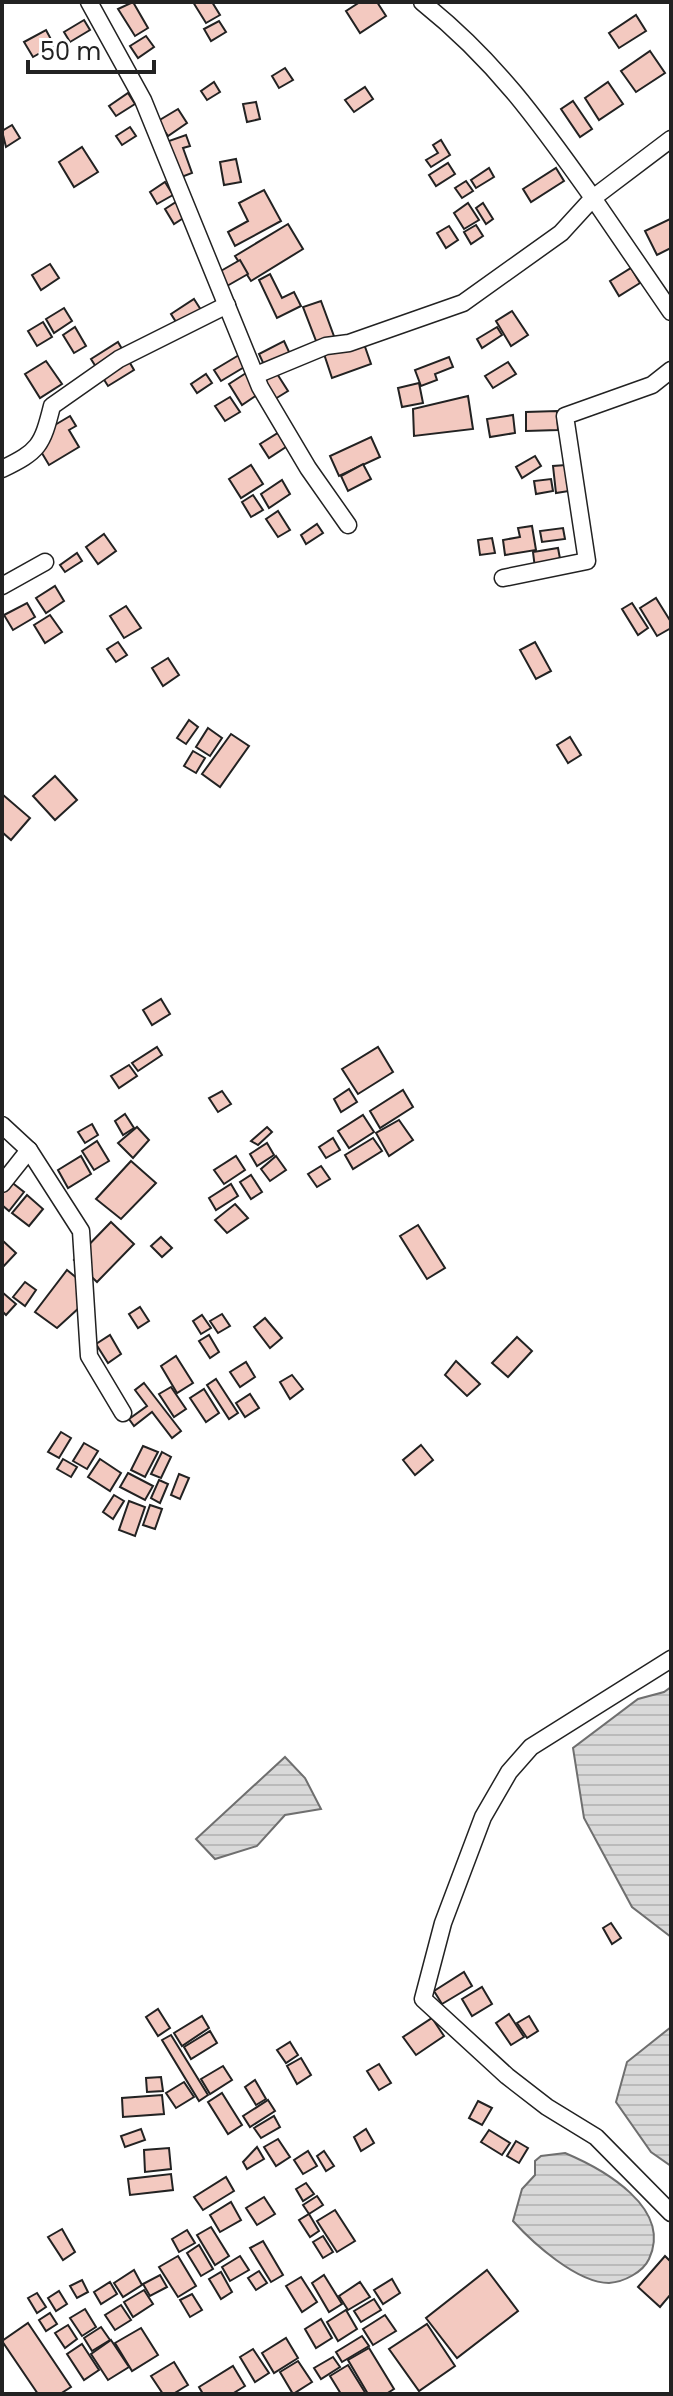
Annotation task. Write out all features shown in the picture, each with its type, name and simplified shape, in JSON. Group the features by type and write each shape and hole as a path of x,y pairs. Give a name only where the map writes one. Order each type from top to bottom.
{"street":[{"path":"89,2 143,100 256,375 308,468 348,525"},
{"path":"427,3 521,95 671,312"},
{"path":"256,375 326,346 349,343 463,303 561,233 593,198 671,139"},
{"path":"2,469 31,455 43,443 52,406 119,359 227,305"},
{"path":"503,578 587,561 565,416 652,385 671,370"},
{"path":"2,586 45,562"},
{"path":"2,1125 29,1150 81,1231 89,1356 123,1413"},
{"path":"2,1184 29,1150"},
{"path":"671,1659 531,1747 509,1772 483,1817 443,1923 423,1999 507,2076 547,2107 596,2137 671,2213"}],"shaded area":[{"path":"671,1687 671,1937 632,1907 584,1818 573,1748 638,1699"},
{"path":"285,1757 305,1778 321,1809 285,1815 257,1846 215,1859 196,1839"},
{"path":"671,2027 671,2166 651,2152 616,2102 627,2062"},
{"path":"565,2153 615,2180 643,2207 651,2223 654,2240 646,2264 632,2276 609,2283 583,2276 544,2250 513,2221 522,2189 535,2175 535,2161 541,2156"}],"building":[{"path":"133,2 148,28 135,36 118,9"},
{"path":"193,2 212,2 220,15 206,23"},
{"path":"360,2 377,2 386,16 360,33 346,11"},
{"path":"636,15 646,31 619,48 609,33"},
{"path":"84,20 90,30 70,42 64,32"},
{"path":"219,21 226,32 211,41 204,29"},
{"path":"46,30 54,45 33,57 24,42"},
{"path":"146,36 154,47 138,58 130,46"},
{"path":"650,51 665,73 636,92 621,71"},
{"path":"285,68 293,80 279,88 272,76"},
{"path":"214,82 220,92 207,100 201,91"},
{"path":"608,82 623,104 599,120 585,98"},
{"path":"365,87 373,99 354,112 345,100"},
{"path":"128,93 135,104 116,116 109,106"},
{"path":"573,101 592,129 580,137 561,109"},
{"path":"256,102 260,119 247,122 243,104"},
{"path":"178,109 187,123 168,136 158,121"},
{"path":"12,125 20,138 6,147 2,131"},
{"path":"130,127 136,136 122,145 116,136"},
{"path":"186,135 190,146 183,148 192,173 179,178 166,142"},
{"path":"441,140 450,155 431,167 426,160 438,153 433,145"},
{"path":"82,147 98,172 74,187 59,162"},
{"path":"236,159 241,182 224,185 220,162"},
{"path":"448,163 455,174 436,186 429,175"},
{"path":"489,168 494,177 476,188 471,180"},
{"path":"556,168 564,181 531,202 523,189"},
{"path":"466,181 473,191 462,198 455,188"},
{"path":"165,182 173,195 157,204 150,192"},
{"path":"264,190 281,221 235,246 228,232 248,221 239,203"},
{"path":"176,202 185,217 174,224 165,209"},
{"path":"468,203 479,220 464,229 454,213"},
{"path":"483,203 493,219 486,224 476,208"},
{"path":"670,219 671,248 657,255 645,231"},
{"path":"288,224 303,249 251,281 235,256"},
{"path":"476,225 483,236 471,244 464,232"},
{"path":"449,226 458,240 446,248 437,233"},
{"path":"240,260 248,274 227,286 219,272"},
{"path":"50,264 59,278 41,290 32,275"},
{"path":"631,268 640,283 619,296 610,281"},
{"path":"270,274 282,298 294,292 301,306 277,318 259,280"},
{"path":"194,299 201,310 178,325 171,314"},
{"path":"321,301 335,339 318,346 303,307"},
{"path":"64,308 72,321 54,333 46,319"},
{"path":"512,311 528,335 511,346 496,321"},
{"path":"43,322 52,337 37,346 28,331"},
{"path":"75,327 86,346 74,353 63,335"},
{"path":"497,327 502,335 482,348 477,339"},
{"path":"284,341 290,354 265,367 259,354"},
{"path":"363,341 371,364 332,378 324,354"},
{"path":"118,342 134,370 108,386 91,359"},
{"path":"239,355 246,366 221,381 214,370"},
{"path":"449,357 453,367 435,374 437,380 421,386 415,370"},
{"path":"46,361 62,384 40,398 25,374"},
{"path":"508,362 516,374 493,388 485,376"},
{"path":"274,369 288,391 275,399 261,377"},
{"path":"246,373 260,393 242,405 229,384"},
{"path":"206,374 212,383 197,393 191,384"},
{"path":"419,383 423,403 402,407 398,388"},
{"path":"468,396 473,429 414,436 413,409"},
{"path":"230,397 240,412 225,421 215,406"},
{"path":"557,411 558,430 526,431 526,412"},
{"path":"513,415 515,433 490,437 487,419"},
{"path":"70,416 76,426 69,430 79,447 49,465 33,438"},
{"path":"281,431 289,445 269,458 260,444"},
{"path":"371,437 380,457 339,476 330,456"},
{"path":"535,456 541,466 522,478 516,467"},
{"path":"363,464 371,479 348,491 341,476"},
{"path":"251,465 263,484 241,498 229,479"},
{"path":"566,465 569,491 556,493 553,466"},
{"path":"551,479 553,491 536,494 534,481"},
{"path":"282,480 290,494 269,508 261,494"},
{"path":"253,495 263,510 251,517 242,502"},
{"path":"278,511 290,530 278,537 266,519"},
{"path":"317,524 323,533 306,544 301,535"},
{"path":"532,526 536,550 505,555 503,540 520,537 518,528"},
{"path":"563,528 565,539 542,542 540,531"},
{"path":"104,534 116,551 98,564 86,547"},
{"path":"492,538 495,553 480,555 478,540"},
{"path":"558,548 561,564 535,568 533,552"},
{"path":"77,553 82,561 65,572 60,565"},
{"path":"55,586 64,601 46,613 36,598"},
{"path":"656,598 671,622 671,628 657,636 640,608"},
{"path":"27,603 35,617 13,630 4,615"},
{"path":"632,603 648,628 638,635 622,609"},
{"path":"126,606 141,628 124,638 110,616"},
{"path":"50,615 62,632 45,643 34,625"},
{"path":"118,642 127,655 116,662 107,649"},
{"path":"535,642 551,671 536,679 520,650"},
{"path":"168,658 179,675 163,686 152,668"},
{"path":"189,720 198,727 186,744 177,738"},
{"path":"208,728 222,738 210,756 196,747"},
{"path":"231,734 249,746 220,787 202,774"},
{"path":"570,737 581,755 568,763 557,745"},
{"path":"193,751 205,758 196,773 184,766"},
{"path":"55,776 77,800 55,820 33,796"},
{"path":"2,794 30,818 11,840 2,832"},
{"path":"161,999 170,1014 152,1025 143,1010"},
{"path":"157,1047 162,1055 138,1071 132,1063"},
{"path":"378,1047 393,1072 358,1094 342,1069"},
{"path":"129,1065 137,1076 119,1088 111,1076"},
{"path":"349,1089 357,1102 341,1112 334,1099"},
{"path":"403,1090 413,1107 380,1128 370,1111"},
{"path":"222,1091 231,1104 218,1112 209,1098"},
{"path":"125,1114 134,1128 123,1135 115,1121"},
{"path":"363,1115 374,1132 349,1148 338,1131"},
{"path":"399,1120 413,1140 389,1156 376,1133"},
{"path":"92,1124 98,1135 85,1143 78,1132"},
{"path":"137,1127 149,1140 133,1158 118,1143"},
{"path":"267,1127 272,1132 258,1145 251,1141"},
{"path":"333,1138 340,1150 326,1158 319,1147"},
{"path":"373,1138 382,1151 353,1169 345,1155"},
{"path":"97,1141 109,1161 94,1170 82,1151"},
{"path":"267,1143 274,1155 257,1166 250,1154"},
{"path":"81,1156 91,1174 68,1188 58,1170"},
{"path":"236,1156 245,1170 224,1184 214,1170"},
{"path":"276,1156 286,1170 270,1181 261,1169"},
{"path":"131,1161 156,1183 121,1219 96,1199"},
{"path":"321,1166 330,1179 317,1187 308,1174"},
{"path":"251,1175 262,1192 251,1199 240,1182"},
{"path":"10,1181 24,1192 9,1211 2,1205 2,1191"},
{"path":"231,1184 238,1196 216,1210 209,1198"},
{"path":"27,1195 43,1209 29,1226 12,1213"},
{"path":"235,1204 248,1218 227,1233 215,1220"},
{"path":"111,1222 134,1244 97,1282 74,1260"},
{"path":"418,1225 445,1268 427,1279 400,1236"},
{"path":"161,1237 172,1248 162,1257 151,1246"},
{"path":"2,1240 16,1253 2,1268"},
{"path":"67,1270 78,1279 81,1306 57,1328 35,1312"},
{"path":"25,1282 36,1290 25,1306 13,1297"},
{"path":"2,1292 16,1304 6,1315 2,1311"},
{"path":"140,1307 149,1321 138,1328 129,1314"},
{"path":"222,1314 230,1326 218,1333 210,1321"},
{"path":"202,1315 211,1328 201,1334 193,1321"},
{"path":"265,1318 282,1338 270,1348 254,1327"},
{"path":"110,1335 121,1354 108,1363 96,1344"},
{"path":"209,1335 219,1352 210,1358 199,1341"},
{"path":"517,1337 532,1351 508,1377 492,1363"},
{"path":"176,1356 193,1383 177,1393 161,1366"},
{"path":"456,1361 480,1384 467,1396 445,1375"},
{"path":"246,1362 255,1377 240,1387 230,1372"},
{"path":"292,1375 303,1389 290,1399 280,1382"},
{"path":"216,1379 238,1413 229,1419 207,1385"},
{"path":"144,1383 181,1431 172,1438 152,1412 134,1426 129,1419 147,1406 135,1390"},
{"path":"171,1387 186,1409 174,1417 159,1394"},
{"path":"204,1389 219,1413 206,1422 190,1398"},
{"path":"250,1394 259,1408 245,1417 236,1403"},
{"path":"61,1432 71,1438 59,1458 48,1452"},
{"path":"84,1443 98,1451 87,1469 73,1461"},
{"path":"421,1445 433,1460 415,1475 403,1460"},
{"path":"143,1446 158,1452 145,1477 131,1470"},
{"path":"162,1452 171,1457 161,1478 151,1474"},
{"path":"63,1459 77,1467 71,1477 57,1469"},
{"path":"100,1459 121,1473 110,1491 88,1477"},
{"path":"128,1473 153,1486 145,1500 120,1487"},
{"path":"179,1474 189,1478 180,1499 171,1495"},
{"path":"159,1480 168,1484 160,1503 151,1498"},
{"path":"114,1495 124,1501 113,1519 103,1512"},
{"path":"129,1501 145,1507 135,1536 119,1530"},
{"path":"150,1505 162,1509 155,1529 143,1525"},
{"path":"611,1923 621,1938 612,1944 603,1928"},
{"path":"464,1972 472,1986 442,2004 434,1991"},
{"path":"482,1987 492,2004 472,2016 462,1999"},
{"path":"158,2009 170,2028 158,2036 146,2017"},
{"path":"509,2014 524,2037 511,2045 496,2023"},
{"path":"202,2016 209,2028 182,2046 174,2033"},
{"path":"529,2016 538,2031 527,2038 517,2023"},
{"path":"432,2018 444,2036 416,2055 403,2037"},
{"path":"210,2031 217,2043 191,2059 184,2047"},
{"path":"171,2035 208,2095 199,2101 162,2040"},
{"path":"290,2042 298,2055 286,2063 277,2050"},
{"path":"301,2058 311,2075 297,2084 287,2066"},
{"path":"379,2064 391,2083 379,2090 367,2071"},
{"path":"223,2066 232,2080 210,2094 201,2079"},
{"path":"161,2077 163,2091 147,2092 146,2078"},
{"path":"255,2080 266,2099 256,2105 245,2087"},
{"path":"184,2082 194,2097 176,2108 166,2093"},
{"path":"222,2093 242,2125 228,2134 208,2102"},
{"path":"162,2095 164,2114 123,2117 122,2098"},
{"path":"268,2100 275,2111 250,2127 243,2116"},
{"path":"478,2101 492,2108 482,2125 469,2118"},
{"path":"274,2116 280,2127 261,2138 254,2128"},
{"path":"141,2129 145,2140 125,2147 121,2136"},
{"path":"366,2129 374,2143 361,2151 354,2137"},
{"path":"489,2130 510,2143 502,2155 481,2142"},
{"path":"278,2139 290,2157 276,2166 264,2147"},
{"path":"516,2141 528,2148 519,2163 507,2156"},
{"path":"257,2147 264,2159 247,2169 243,2162"},
{"path":"169,2148 171,2169 145,2172 144,2150"},
{"path":"308,2151 317,2166 303,2174 294,2160"},
{"path":"324,2151 334,2166 326,2171 317,2156"},
{"path":"171,2174 173,2190 130,2195 128,2179"},
{"path":"226,2177 234,2191 203,2210 194,2197"},
{"path":"306,2183 314,2194 303,2201 296,2189"},
{"path":"317,2196 323,2205 309,2214 303,2205"},
{"path":"264,2197 275,2214 257,2225 246,2208"},
{"path":"231,2202 241,2220 220,2232 210,2215"},
{"path":"335,2210 355,2241 337,2252 317,2221"},
{"path":"309,2214 319,2231 310,2237 299,2220"},
{"path":"211,2227 229,2256 215,2265 197,2235"},
{"path":"62,2229 75,2252 63,2260 48,2237"},
{"path":"187,2230 195,2243 179,2252 172,2239"},
{"path":"323,2236 333,2252 323,2258 313,2242"},
{"path":"263,2241 283,2275 271,2282 250,2248"},
{"path":"199,2245 213,2269 201,2276 187,2253"},
{"path":"178,2256 196,2286 178,2297 159,2267"},
{"path":"240,2256 249,2270 230,2281 222,2267"},
{"path":"665,2256 671,2262 671,2294 660,2307 638,2287"},
{"path":"134,2270 142,2285 123,2297 114,2283"},
{"path":"487,2270 518,2311 457,2358 426,2318"},
{"path":"259,2271 267,2283 256,2290 248,2278"},
{"path":"221,2272 232,2292 221,2299 209,2279"},
{"path":"160,2275 167,2287 150,2296 143,2284"},
{"path":"324,2275 342,2304 329,2312 312,2283"},
{"path":"301,2277 317,2302 302,2312 286,2286"},
{"path":"392,2279 400,2293 383,2304 374,2290"},
{"path":"82,2280 88,2292 77,2298 70,2286"},
{"path":"110,2282 117,2294 101,2304 94,2292"},
{"path":"360,2282 370,2297 348,2310 339,2296"},
{"path":"144,2290 153,2304 133,2317 124,2302"},
{"path":"59,2291 67,2304 56,2311 48,2298"},
{"path":"37,2293 46,2307 37,2313 28,2298"},
{"path":"192,2294 202,2310 190,2317 180,2300"},
{"path":"374,2299 381,2310 361,2322 354,2311"},
{"path":"121,2305 131,2320 115,2330 105,2315"},
{"path":"85,2309 96,2327 82,2336 70,2318"},
{"path":"346,2310 357,2329 338,2341 327,2322"},
{"path":"50,2313 57,2324 46,2331 39,2320"},
{"path":"385,2315 396,2331 373,2345 363,2329"},
{"path":"321,2319 332,2338 316,2348 305,2329"},
{"path":"28,2323 71,2387 60,2394 38,2394 2,2341"},
{"path":"427,2324 455,2366 419,2391 389,2349"},
{"path":"68,2325 77,2339 65,2348 55,2333"},
{"path":"101,2327 110,2340 92,2351 84,2338"},
{"path":"141,2328 158,2355 132,2371 115,2343"},
{"path":"362,2336 369,2346 342,2362 336,2352"},
{"path":"286,2338 298,2358 274,2373 262,2353"},
{"path":"111,2340 129,2367 108,2380 91,2354"},
{"path":"82,2344 99,2370 84,2380 67,2354"},
{"path":"369,2348 394,2389 386,2394 368,2394 348,2360"},
{"path":"253,2349 269,2373 255,2382 240,2357"},
{"path":"333,2357 340,2367 321,2379 314,2368"},
{"path":"298,2361 312,2382 293,2394 280,2372"},
{"path":"174,2362 188,2385 173,2394 163,2394 151,2376"},
{"path":"348,2365 366,2394 341,2394 330,2376"},
{"path":"233,2366 245,2386 232,2394 203,2394 199,2387"}]}
